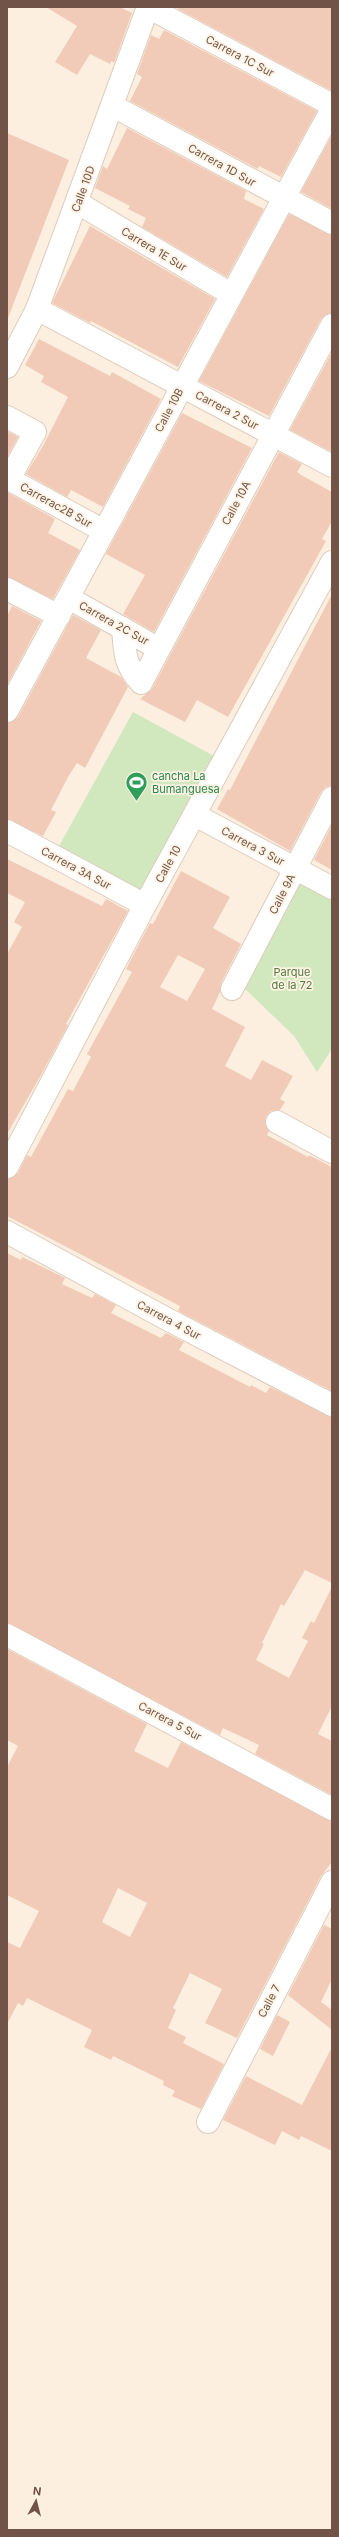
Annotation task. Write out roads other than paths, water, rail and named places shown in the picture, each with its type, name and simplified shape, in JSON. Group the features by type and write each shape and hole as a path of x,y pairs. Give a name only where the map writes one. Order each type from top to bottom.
{"street":[{"name":"Carrera 1C Sur","path":"148,7 332,105"},
{"name":"Calle 10D","path":"7,367 37,309 78,203 148,7"},
{"name":"Carrera 1D Sur","path":"113,106 283,199 332,223"},
{"name":"Calle 10B","path":"8,708 64,607 231,294 332,109"},
{"name":"Carrera 1E Sur","path":"78,203 231,294"},
{"name":"Carrera 2 Sur","path":"37,309 332,466"},
{"name":"Calle 10A","path":"123,628 125,657 129,669 141,683 332,324"},
{"path":"7,417 35,432 8,479"},
{"name":"Carrerac2B Sur","path":"8,479 104,531"},
{"name":"Calle 10","path":"7,1167 145,905 326,589 332,562"},
{"name":"Carrera 2C Sur","path":"7,589 123,628 159,649"},
{"name":"Calle 9A","path":"232,990 332,798"},
{"name":"Carrera 3 Sur","path":"196,815 332,888"},
{"name":"Carrera 3A Sur","path":"7,831 145,905"},
{"path":"277,1122 332,1152"},
{"name":"Carrera 4 Sur","path":"7,1232 152,1311 332,1405"},
{"name":"Carrera 5 Sur","path":"7,1634 332,1808"},
{"name":"Calle 7","path":"208,2122 332,1882"}],"place":[{"name":"cancha La Bumanguesa","path":"136,802"}],"park label":[{"name":"Parque de la 72","path":"292,978"}]}
